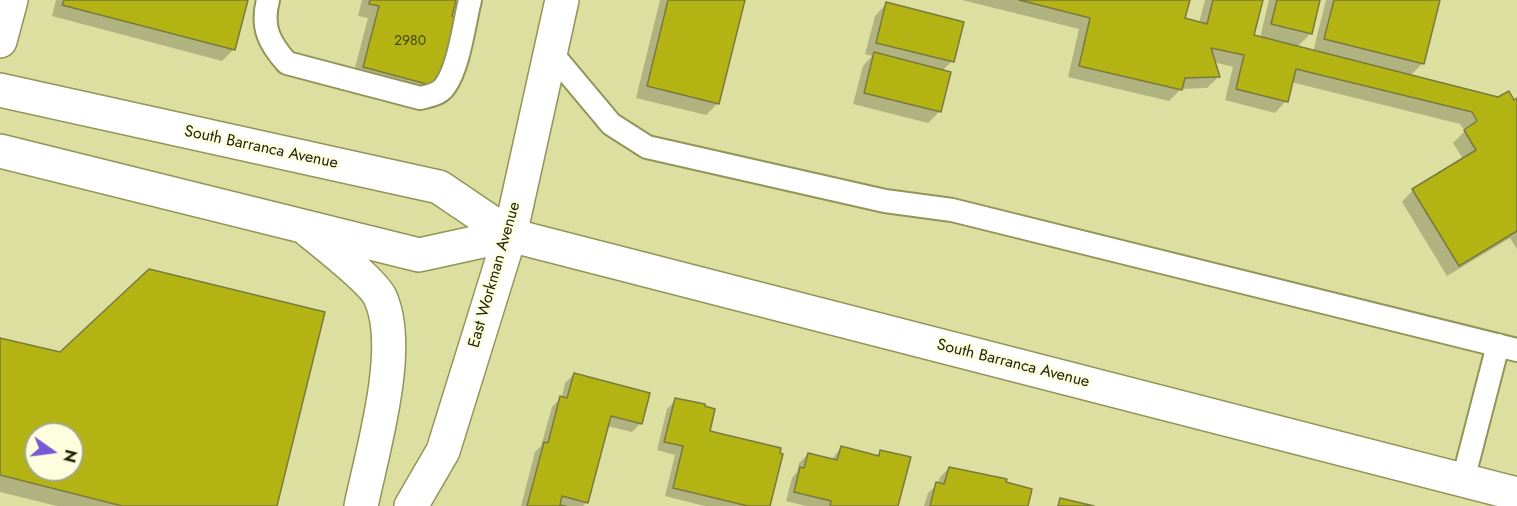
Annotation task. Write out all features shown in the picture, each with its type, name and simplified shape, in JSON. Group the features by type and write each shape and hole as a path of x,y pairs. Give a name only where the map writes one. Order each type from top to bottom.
{"main road":[{"path":"0,41 12,0"},
{"name":"East Workman Avenue","path":"411,506 443,451 510,235 549,50 562,0"},
{"name":"South Barranca Avenue","path":"0,90 439,187 510,235 1517,494"},
{"name":"South Barranca Avenue","path":"0,151 419,255 510,235"},
{"path":"301,224 341,257 380,296 390,342 382,400 361,506"}],"lane":[{"path":"268,0 264,14 266,34 272,46 287,63 420,98 433,95 444,88 451,74 470,0"},
{"path":"549,50 611,124 647,147 885,201 952,210 1512,348 1463,480"}],"building":[{"path":"64,0 248,0 235,50 62,5"},
{"path":"370,0 456,0 452,16 457,17 438,87 363,67 379,6 369,4"},
{"path":"668,0 745,0 719,104 647,86"},
{"path":"1019,0 1190,0 1185,18 1207,24 1213,0 1263,0 1254,35 1498,97 1509,91 1514,100 1517,98 1517,231 1459,266 1412,189 1476,150 1464,130 1477,121 1472,112 1296,69 1288,102 1236,89 1244,55 1211,48 1220,77 1185,78 1182,90 1079,66 1090,18"},
{"path":"1277,0 1320,0 1312,34 1271,24"},
{"path":"1334,0 1440,0 1424,64 1324,39"},
{"path":"886,2 964,22 954,62 876,43"},
{"path":"874,52 951,72 941,112 864,93"},
{"path":"149,269 325,312 277,506 122,506 28,482 84,482 84,422 24,422 24,481 0,475 0,338 60,352"},
{"path":"574,373 650,393 642,424 611,416 588,503 562,496 560,505 566,506 527,506 544,442 548,443 560,396 567,398"},
{"path":"675,398 705,404 715,409 710,431 781,448 780,453 783,454 770,506 748,506 673,488 683,446 664,442"},
{"path":"841,446 879,456 880,450 911,457 898,506 830,506 831,501 794,492 800,467 804,468 808,453 837,460"},
{"path":"949,467 1007,479 1006,482 1032,489 1028,506 930,506 936,482 944,484"},
{"path":"1060,498 1094,506 1058,506"}]}
